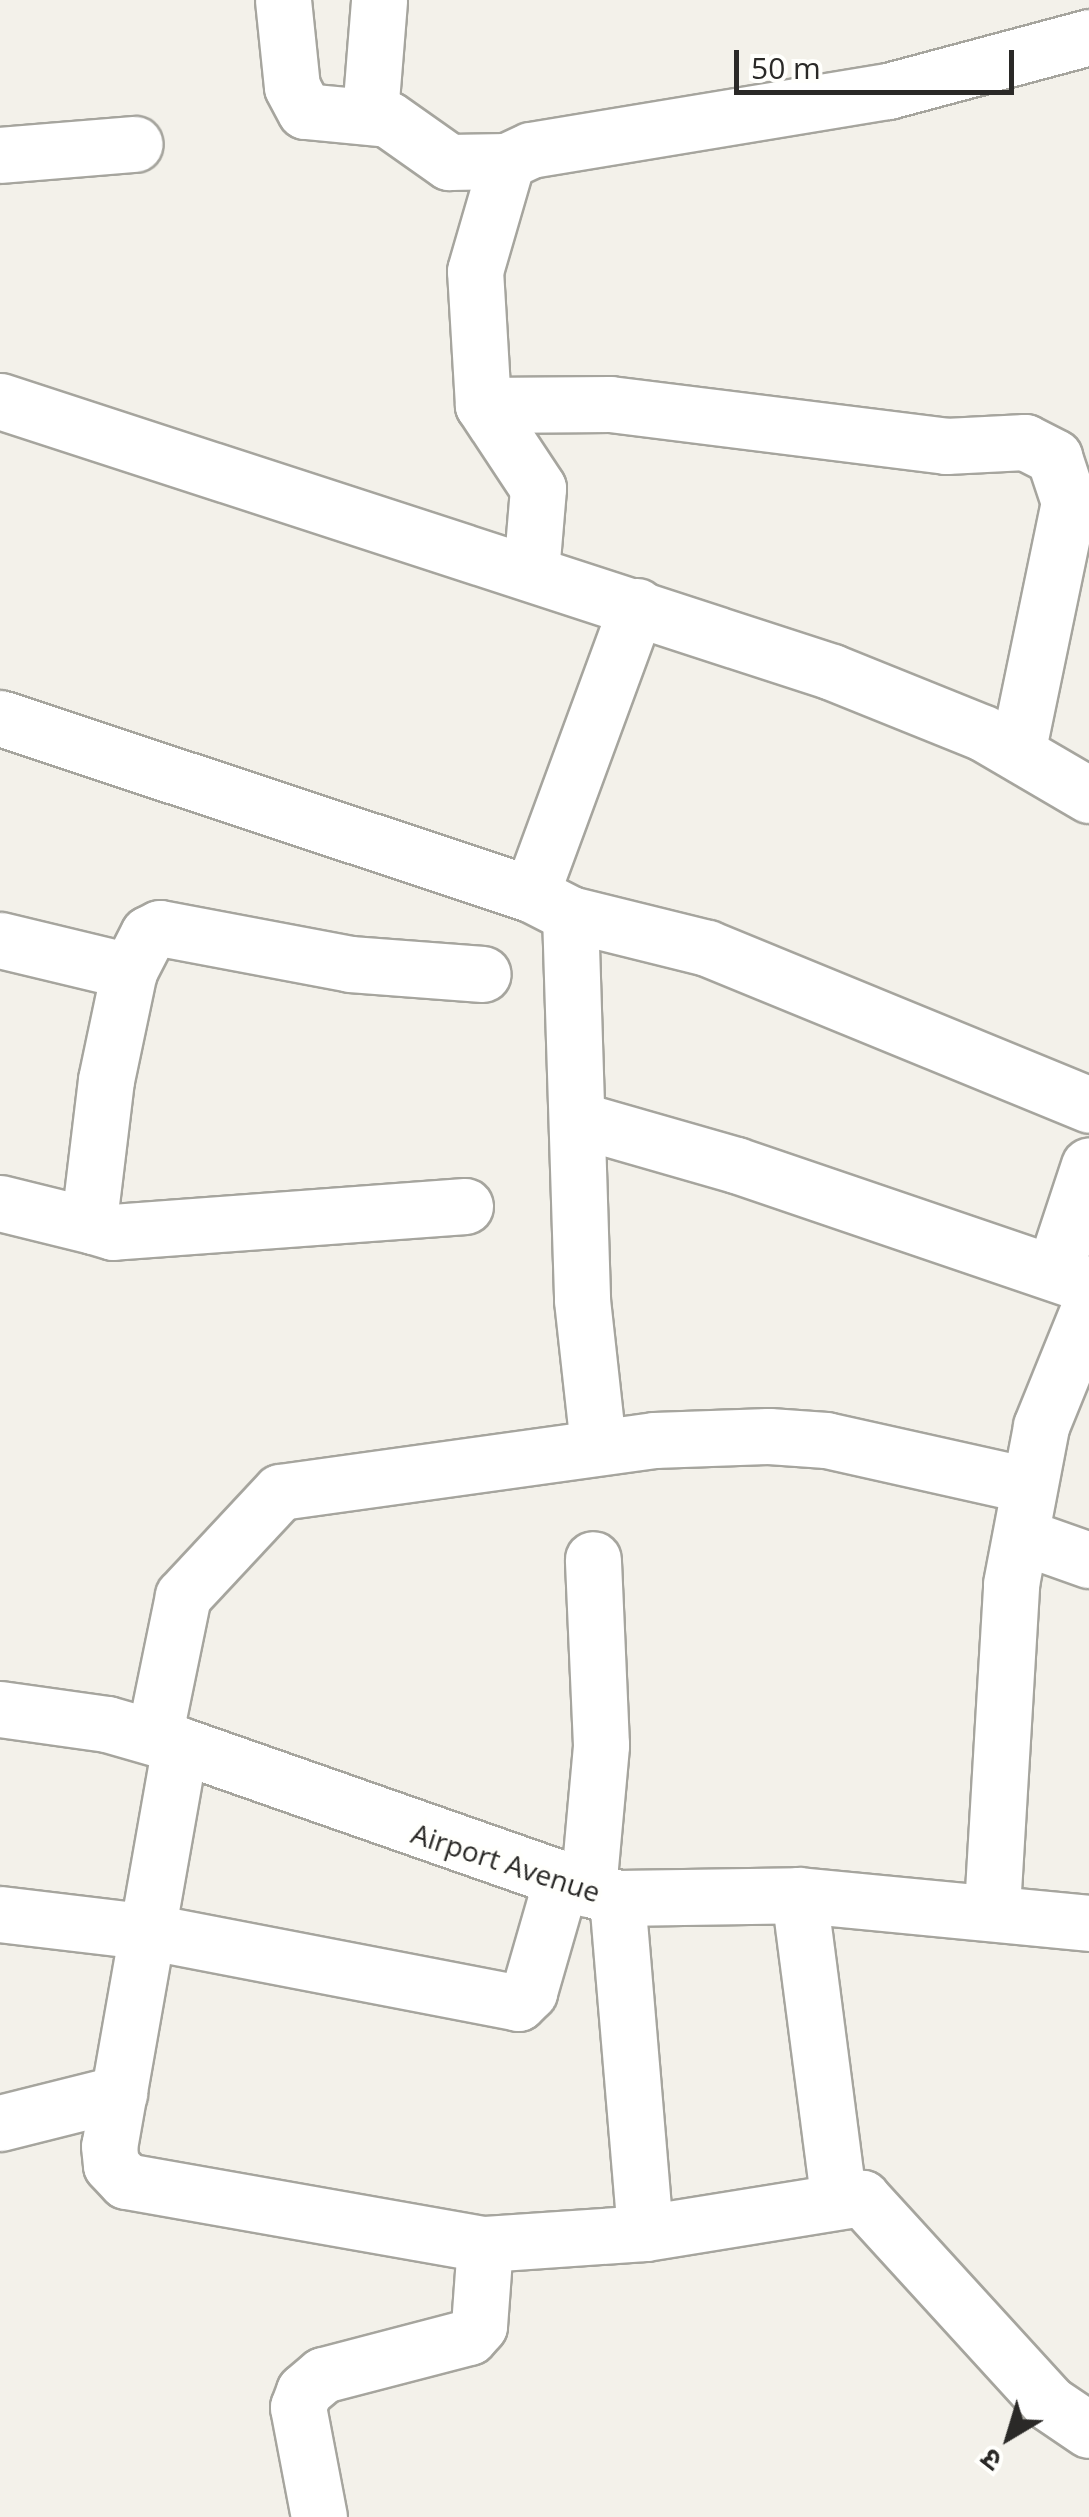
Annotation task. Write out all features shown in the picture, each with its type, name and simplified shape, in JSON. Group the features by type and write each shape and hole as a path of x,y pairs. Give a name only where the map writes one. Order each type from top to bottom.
{"street":[{"path":"283,0 298,106 370,113 449,162 507,161 532,150 888,91 1089,37"},
{"path":"370,113 379,0"},
{"path":"0,155 135,144"},
{"path":"507,161 475,271 483,405 538,488 531,572"},
{"path":"0,400 832,672 1017,752 1089,795"},
{"path":"483,405 610,404 946,446 1025,442 1054,457 1069,502 1017,752"},
{"path":"598,1446 582,1300 579,1120 550,904 638,606"},
{"path":"0,718 550,904 708,948 1084,1088"},
{"path":"93,1226 106,1080 129,971 136,948 160,928 350,964 482,974"},
{"path":"0,940 129,971"},
{"path":"579,1120 1078,1287"},
{"path":"992,1908 992,1805 1012,1584 1041,1426 1078,1287 1089,1165"},
{"path":"0,1203 93,1226 144,1230 466,1206"},
{"path":"1089,1560 1026,1511 826,1440 710,1437 598,1446 280,1492 183,1596 151,1932 109,2146 111,2166 126,2181 485,2244 645,2233 838,2197 880,2209 1049,2403 1089,2430"},
{"path":"593,1559 601,1745 588,1889 645,2233"},
{"name":"Airport Avenue","path":"0,1710 167,1741 588,1889 800,1895 992,1908 1089,1923"},
{"path":"0,1914 151,1932 518,2003 529,1992 588,1889"},
{"path":"800,1895 838,2197"},
{"path":"0,2123 119,2093"},
{"path":"319,2517 298,2407 304,2390 323,2375 469,2337 479,2326 485,2244"}]}
